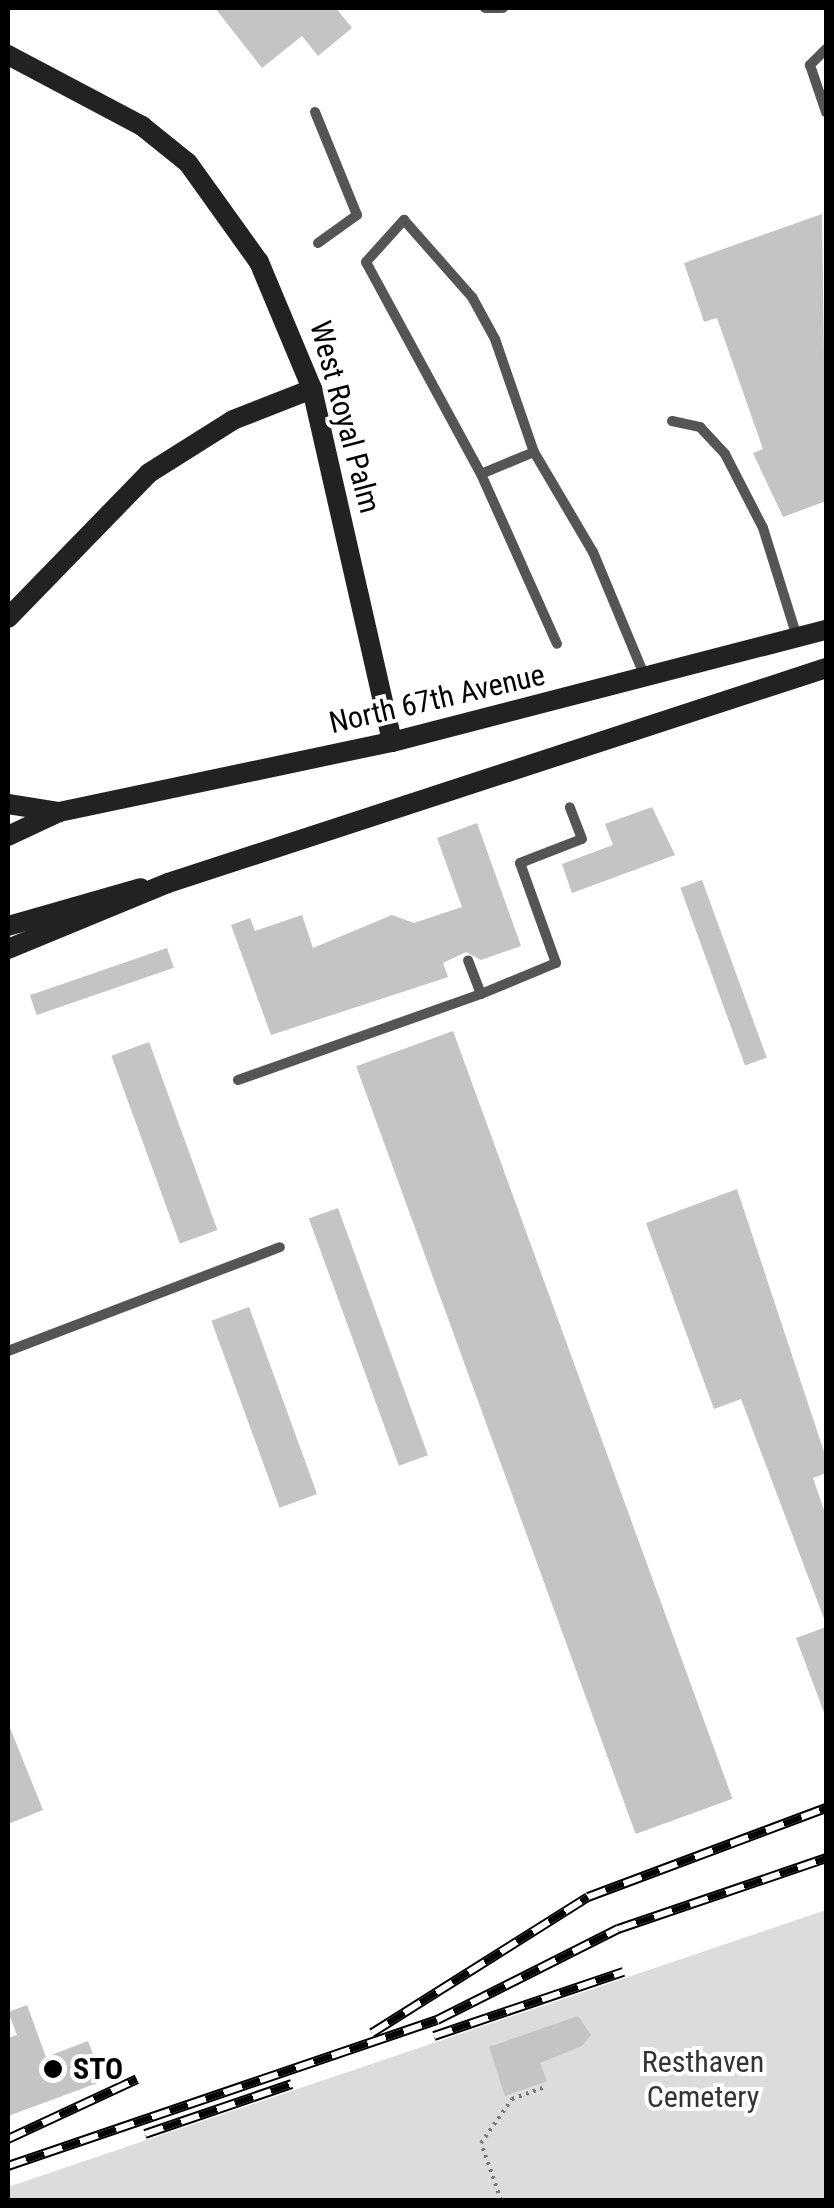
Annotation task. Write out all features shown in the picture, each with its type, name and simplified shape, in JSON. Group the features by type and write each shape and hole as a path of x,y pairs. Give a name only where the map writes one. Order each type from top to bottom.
{"main road":[{"name":"West Royal Palm","path":"8,56 106,103 188,163 259,262 312,389 392,742"},
{"path":"8,618 162,463 233,420 312,389"},
{"name":"North 67th Avenue","path":"8,836 59,812 392,742 826,630"},
{"path":"8,926 168,883 555,762 826,668"},
{"name":"North 67th Avenue","path":"8,804 59,812"},
{"path":"8,949 168,883"}],"lane":[{"path":"484,8 503,8"},
{"path":"826,49 810,64 826,112"},
{"path":"315,112 357,215 318,242"},
{"path":"557,644 482,474 366,262 404,220 472,297 534,452 593,552 646,678"},
{"path":"672,421 700,428 725,454 762,528 798,638"},
{"path":"482,474 534,452"},
{"path":"238,1080 481,994 556,963 520,863 582,839 570,807"},
{"path":"468,960 481,994"},
{"path":"8,1351 280,1247"}],"path":[{"path":"501,2200 481,2143 512,2099 546,2087"}],"green space":[{"name":"Resthaven Cemetery","path":"826,1910 826,2200 8,2200 8,2187"}],"building":[{"path":"215,8 336,8 352,28 318,56 302,36 262,68"},
{"path":"822,214 826,501 783,517 753,453 763,449 717,318 704,322 684,263"},
{"path":"652,807 675,855 572,893 562,864 613,845 605,824"},
{"path":"477,823 521,946 481,960 466,952 443,963 448,977 271,1035 231,925 250,918 255,931 302,915 313,948 392,915 414,923 462,907 437,838"},
{"path":"702,880 767,1058 745,1065 680,888"},
{"path":"167,948 174,968 37,1015 30,995"},
{"path":"453,1031 732,1799 636,1834 356,1066"},
{"path":"149,1042 217,1230 180,1244 111,1056"},
{"path":"737,1189 826,1458 826,1473 813,1478 826,1516 826,1624 741,1399 714,1409 646,1223"},
{"path":"338,1208 428,1455 399,1466 309,1219"},
{"path":"249,1307 317,1494 279,1508 211,1321"},
{"path":"826,1627 826,1714 825,1715 796,1638"},
{"path":"8,1723 43,1810 8,1824"},
{"name":"STO","path":"27,2005 46,2057 88,2041 103,2081 8,2116 8,2038 17,2035 8,2012"},
{"path":"578,2016 591,2035 582,2046 540,2063 547,2081 505,2096 489,2047"}],"railway":[{"path":"372,2033 588,1897 826,1808"},
{"path":"8,2166 437,2020 618,1929 826,1858"},
{"path":"434,2036 623,1972"},
{"path":"8,2139 137,2079"},
{"path":"145,2134 292,2084"}],"place":[{"name":"STO","path":"53,2069"}]}
